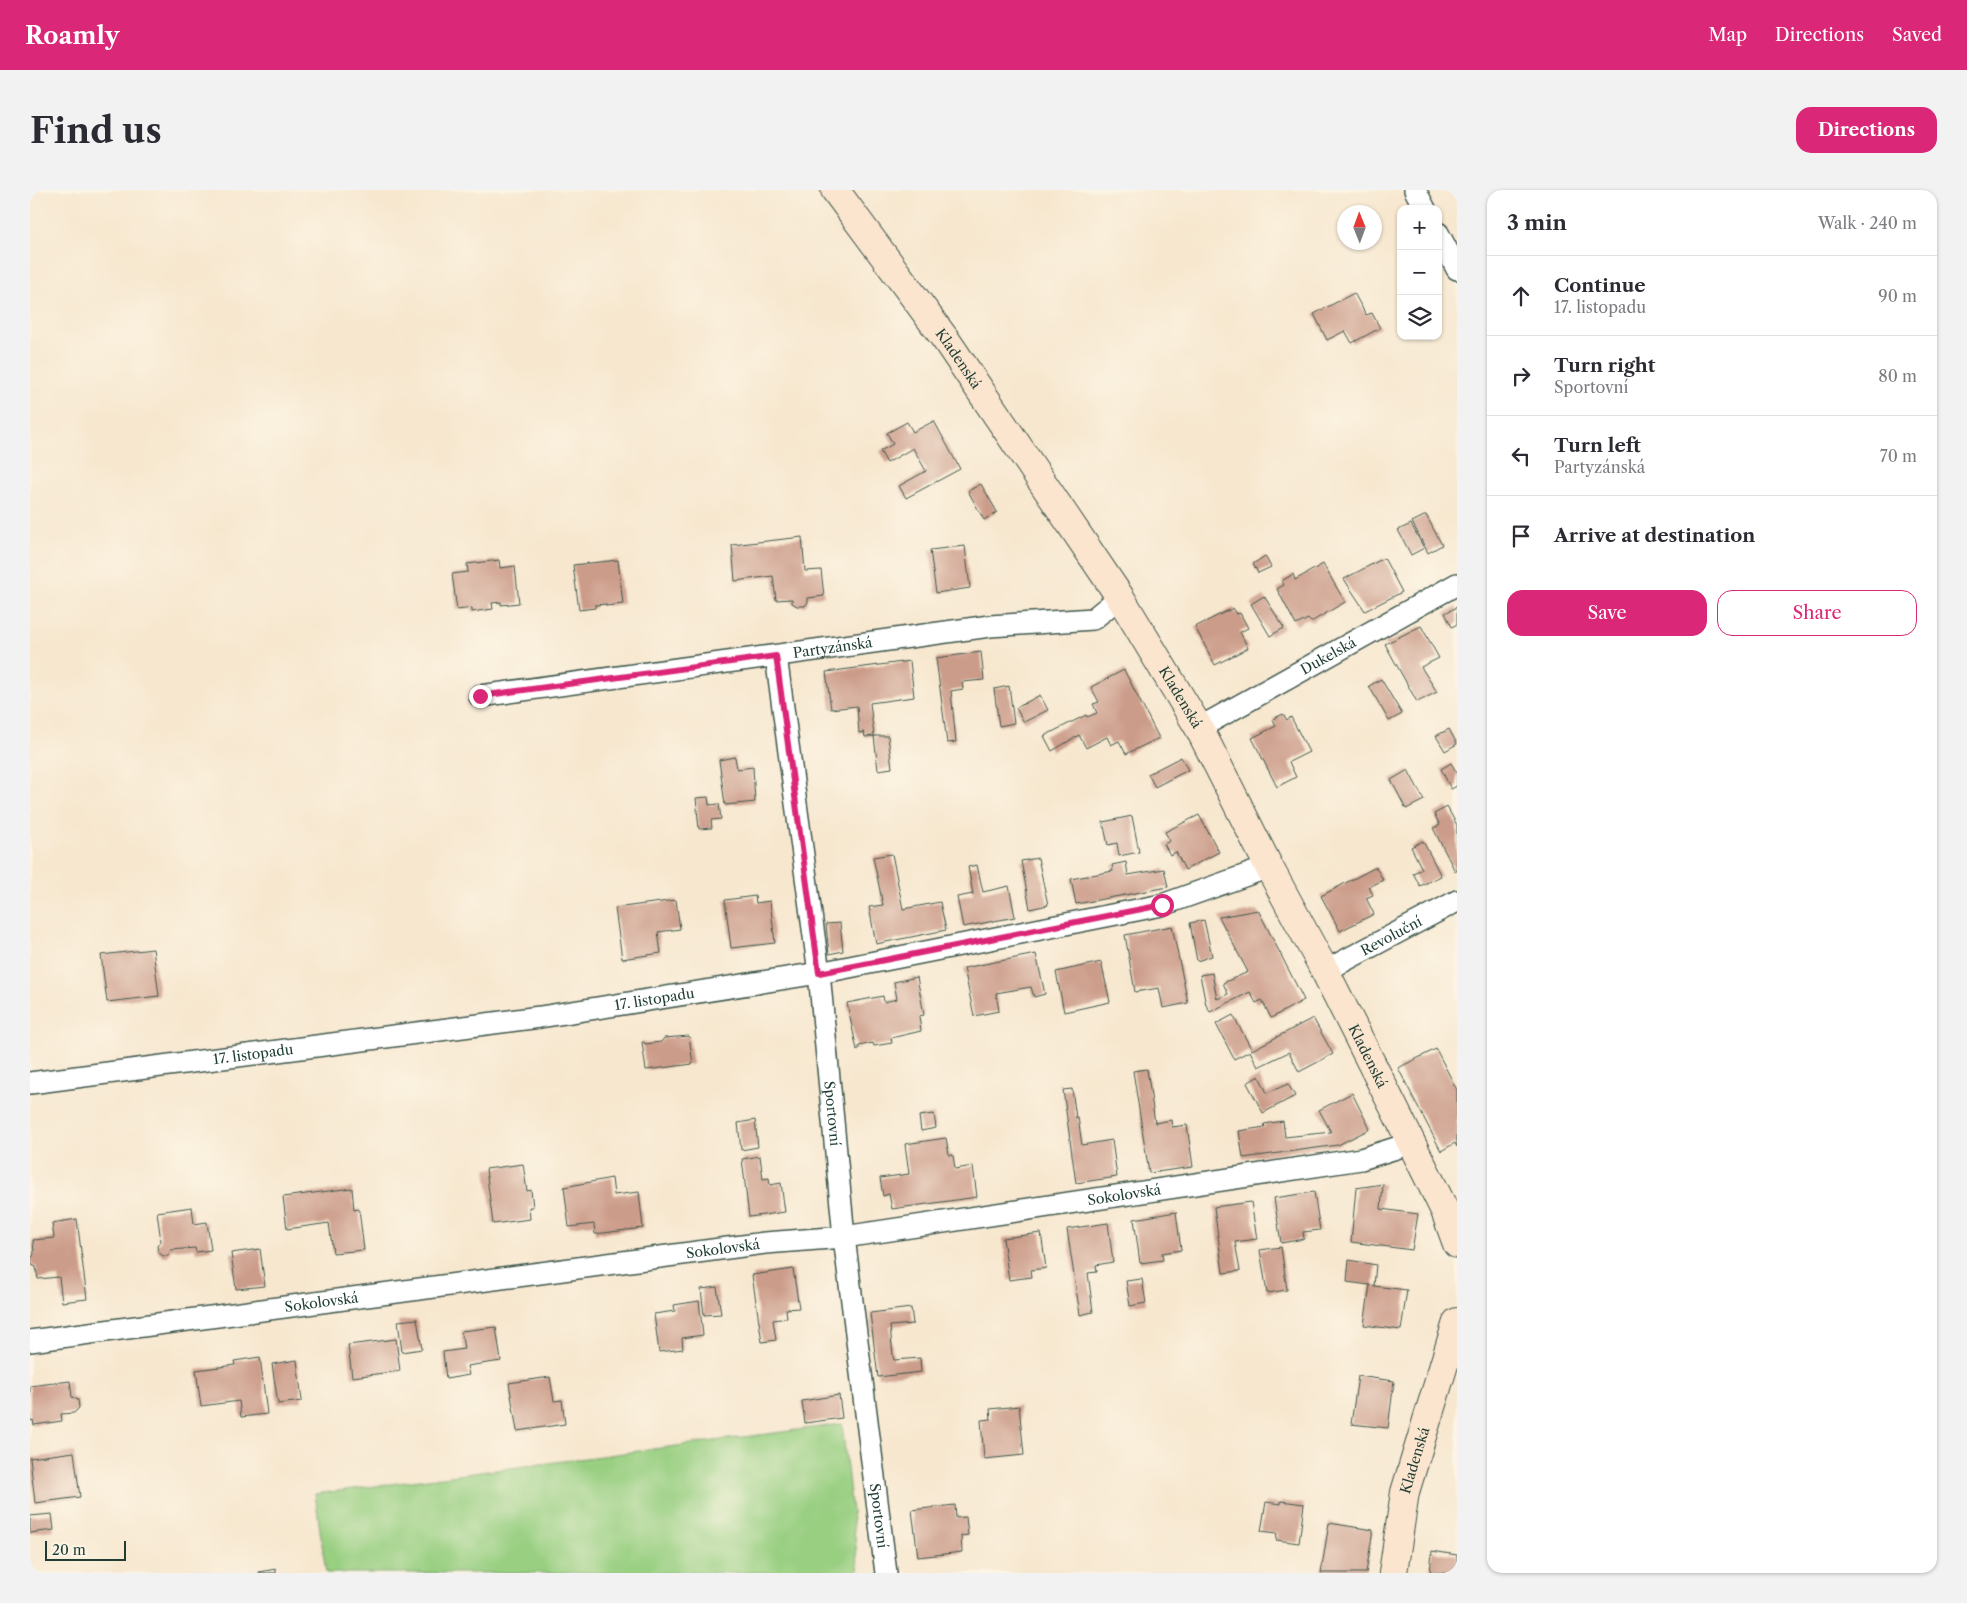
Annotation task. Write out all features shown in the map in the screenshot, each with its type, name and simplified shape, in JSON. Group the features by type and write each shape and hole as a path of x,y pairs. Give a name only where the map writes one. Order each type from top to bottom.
{"street":[{"name":"Kladenská","path":"835,190 946,340 1120,597 1199,728 1412,1143 1445,1211 1457,1244"},
{"path":"1415,190 1423,205"},
{"path":"1442,241 1457,269"},
{"name":"Dukelská","path":"1199,728 1457,584"},
{"name":"Partyzánská","path":"480,696 990,626 1093,619 1120,597"},
{"name":"Sportovní","path":"776,656 819,973 844,1237 886,1573"},
{"name":"17. listopadu","path":"30,1083 540,1017 819,973 1162,905 1269,867"},
{"name":"Revoluční","path":"1325,971 1457,901"},
{"name":"Sokolovská","path":"30,1341 756,1245 844,1237 1362,1159 1412,1143"},
{"name":"Kladenská","path":"1393,1573 1405,1492 1457,1322"}],"green space":[{"path":"842,1424 859,1573 326,1573 315,1494"}],"building":[{"path":"1354,293 1366,315 1372,313 1380,328 1352,343 1345,331 1327,340 1314,314"},
{"path":"934,421 960,469 906,498 899,486 926,471 913,448 887,463 880,451 893,444 887,433 907,422 913,432"},
{"path":"981,484 997,512 984,520 968,491"},
{"path":"1426,515 1442,545 1428,553 1412,522"},
{"path":"1411,524 1424,548 1411,555 1398,530"},
{"path":"802,537 805,571 821,570 824,596 808,598 805,606 797,606 792,603 792,599 776,600 773,576 735,581 732,545"},
{"path":"965,546 970,588 936,593 930,550"},
{"path":"1265,556 1271,567 1258,573 1253,564"},
{"path":"1384,558 1402,592 1365,611 1344,579"},
{"path":"499,560 500,568 515,566 519,603 501,605 501,602 492,603 493,609 472,612 472,608 457,610 452,574 468,572 467,564"},
{"path":"618,560 623,604 595,605 595,608 579,610 573,565"},
{"path":"1323,564 1345,602 1311,622 1308,619 1296,625 1277,589 1284,585 1282,581 1293,574 1295,580"},
{"path":"1264,596 1284,628 1270,636 1251,604"},
{"path":"1457,607 1457,624 1452,627 1445,613"},
{"path":"1233,608 1237,614 1240,613 1248,628 1240,632 1248,648 1215,665 1195,627"},
{"path":"1421,626 1439,658 1421,667 1437,692 1417,702 1385,644"},
{"path":"981,652 984,680 962,682 963,689 951,691 956,742 947,743 936,658"},
{"path":"910,661 914,697 870,703 874,736 865,737 864,732 859,733 857,706 831,709 826,672"},
{"path":"1124,670 1159,738 1126,754 1119,741 1111,745 1107,737 1086,748 1079,735 1052,751 1044,736 1086,715 1087,717 1097,713 1093,704 1099,702 1091,687"},
{"path":"1381,679 1402,714 1389,721 1369,686"},
{"path":"1009,686 1014,723 999,726 994,689"},
{"path":"1040,695 1048,710 1024,722 1016,708"},
{"path":"1283,714 1287,720 1291,717 1309,752 1289,762 1296,777 1277,787 1252,738 1276,726 1273,719"},
{"path":"1449,729 1457,744 1445,751 1436,736"},
{"path":"874,736 888,736 892,768 878,770"},
{"path":"735,757 737,769 753,767 755,802 725,805 719,760"},
{"path":"1181,757 1188,770 1155,787 1148,774"},
{"path":"1451,763 1457,773 1457,786 1451,789 1441,769"},
{"path":"1408,770 1424,800 1406,809 1391,780"},
{"path":"708,797 709,805 719,804 721,819 711,820 712,828 699,829 696,798"},
{"path":"1447,807 1457,825 1457,871 1455,871 1433,828 1440,825 1434,814"},
{"path":"1199,815 1219,852 1185,870 1176,852 1170,855 1164,844 1170,841 1165,832"},
{"path":"1132,816 1139,852 1119,856 1117,843 1108,845 1103,822"},
{"path":"1423,841 1441,876 1420,886 1413,873 1422,869 1411,847"},
{"path":"892,854 903,909 940,902 946,930 876,944 869,907 883,905 873,857"},
{"path":"1038,858 1048,905 1030,909 1021,861"},
{"path":"1126,862 1128,875 1164,869 1168,887 1076,904 1071,879 1113,871 1112,865"},
{"path":"977,865 983,892 1009,886 1015,917 963,927 957,897 973,894 968,867"},
{"path":"1376,867 1383,880 1369,887 1373,895 1366,898 1374,914 1340,931 1321,896"},
{"path":"755,896 756,903 770,901 775,943 731,948 725,900"},
{"path":"676,900 680,929 658,932 661,953 622,959 615,908"},
{"path":"1258,910 1304,1000 1271,1018 1262,1000 1256,1003 1250,992 1210,1012 1206,1005 1200,975 1212,973 1217,999 1228,994 1223,983 1248,972 1219,917"},
{"path":"1204,920 1212,956 1197,961 1190,923"},
{"path":"840,923 843,951 829,954 826,924"},
{"path":"1172,926 1188,1003 1163,1008 1159,988 1135,992 1125,935"},
{"path":"153,949 159,996 107,1002 101,955"},
{"path":"1036,954 1045,994 1034,997 1031,987 996,993 999,1011 974,1016 964,968"},
{"path":"1101,962 1110,1002 1064,1012 1056,972"},
{"path":"917,977 924,1015 919,1016 921,1031 891,1038 892,1043 874,1046 873,1043 859,1046 857,1050 847,1003 883,996 884,1002 897,999 894,982"},
{"path":"1233,1015 1252,1050 1313,1018 1333,1054 1299,1072 1289,1052 1258,1067 1250,1051 1234,1059 1216,1024"},
{"path":"689,1036 693,1064 646,1070 642,1042 645,1044 661,1042 664,1038"},
{"path":"1436,1049 1457,1090 1457,1147 1455,1143 1441,1151 1398,1068"},
{"path":"1147,1069 1155,1123 1171,1120 1172,1127 1187,1125 1193,1167 1149,1173 1133,1071"},
{"path":"1259,1076 1267,1093 1288,1084 1295,1096 1263,1113 1247,1083"},
{"path":"1072,1089 1082,1145 1112,1140 1117,1177 1076,1183 1063,1090"},
{"path":"1352,1093 1370,1129 1338,1145 1243,1158 1239,1131 1265,1127 1264,1124 1283,1121 1285,1137 1331,1132 1319,1110"},
{"path":"934,1114 936,1128 921,1131 919,1116"},
{"path":"755,1120 758,1147 741,1150 738,1123"},
{"path":"946,1138 949,1155 953,1155 955,1169 973,1166 977,1197 892,1209 889,1194 883,1196 880,1178 909,1174 905,1144"},
{"path":"760,1156 763,1179 769,1178 770,1185 781,1183 785,1212 749,1217 742,1159"},
{"path":"523,1164 527,1191 531,1190 533,1207 529,1207 530,1219 493,1224 486,1169"},
{"path":"612,1178 614,1195 639,1192 643,1228 595,1234 594,1224 569,1227 564,1187"},
{"path":"1383,1184 1381,1209 1418,1214 1412,1250 1351,1242 1356,1188"},
{"path":"352,1188 354,1210 359,1209 364,1250 333,1253 329,1223 287,1229 283,1197"},
{"path":"1314,1192 1320,1230 1303,1232 1304,1239 1281,1243 1274,1198"},
{"path":"1251,1202 1257,1239 1235,1242 1240,1271 1223,1273 1214,1207"},
{"path":"192,1207 194,1224 207,1222 211,1250 196,1252 195,1248 171,1250 168,1256 163,1256 158,1252 157,1246 161,1241 157,1212"},
{"path":"1176,1212 1181,1250 1162,1253 1163,1260 1140,1263 1134,1219"},
{"path":"77,1219 87,1299 62,1302 59,1277 38,1279 36,1267 32,1265 31,1259 34,1254 33,1240 54,1238 52,1223"},
{"path":"1108,1223 1113,1262 1096,1265 1097,1272 1088,1273 1093,1312 1080,1315 1067,1229"},
{"path":"1041,1233 1046,1268 1031,1270 1032,1277 1009,1280 1003,1238"},
{"path":"1281,1247 1287,1290 1267,1293 1260,1250"},
{"path":"260,1249 265,1286 236,1289 231,1253"},
{"path":"1349,1260 1376,1265 1374,1286 1407,1290 1401,1330 1364,1325 1370,1285 1347,1282"},
{"path":"793,1269 799,1308 786,1309 787,1318 773,1320 776,1340 762,1342 752,1275"},
{"path":"1142,1279 1146,1303 1130,1306 1126,1281"},
{"path":"717,1287 721,1314 704,1315 701,1289"},
{"path":"699,1301 703,1335 682,1338 683,1349 659,1352 654,1314 675,1311 674,1305"},
{"path":"911,1308 913,1324 890,1326 893,1356 894,1360 920,1358 921,1372 878,1377 870,1313"},
{"path":"417,1319 422,1349 402,1352 398,1321"},
{"path":"496,1327 501,1361 467,1366 469,1375 446,1379 443,1352 464,1349 461,1331"},
{"path":"396,1339 400,1371 352,1377 348,1345"},
{"path":"260,1357 267,1414 241,1417 239,1401 201,1406 196,1370 235,1365 234,1361"},
{"path":"297,1360 302,1401 278,1404 272,1364"},
{"path":"1358,1376 1394,1381 1388,1428 1351,1424"},
{"path":"550,1377 554,1401 562,1400 565,1424 517,1431 509,1383"},
{"path":"70,1381 72,1397 78,1400 79,1408 74,1413 61,1414 62,1421 34,1425 33,1420 30,1421 30,1386"},
{"path":"839,1395 842,1418 805,1423 802,1401"},
{"path":"1019,1406 1024,1455 984,1459 981,1420 991,1419 990,1409"},
{"path":"74,1452 80,1497 35,1503 30,1458"},
{"path":"1281,1501 1304,1504 1299,1543 1276,1540 1277,1533 1261,1531 1266,1502 1281,1504"},
{"path":"955,1505 956,1518 966,1517 968,1535 961,1536 962,1552 918,1557 912,1510"},
{"path":"52,1514 54,1530 30,1533 30,1516"},
{"path":"1329,1523 1373,1530 1366,1573 1321,1573"},
{"path":"1432,1551 1457,1555 1457,1573 1430,1573"},
{"path":"276,1569 276,1573 259,1573 259,1572"}],"route":[{"path":"480,696 776,656 819,973 1162,905"}]}
